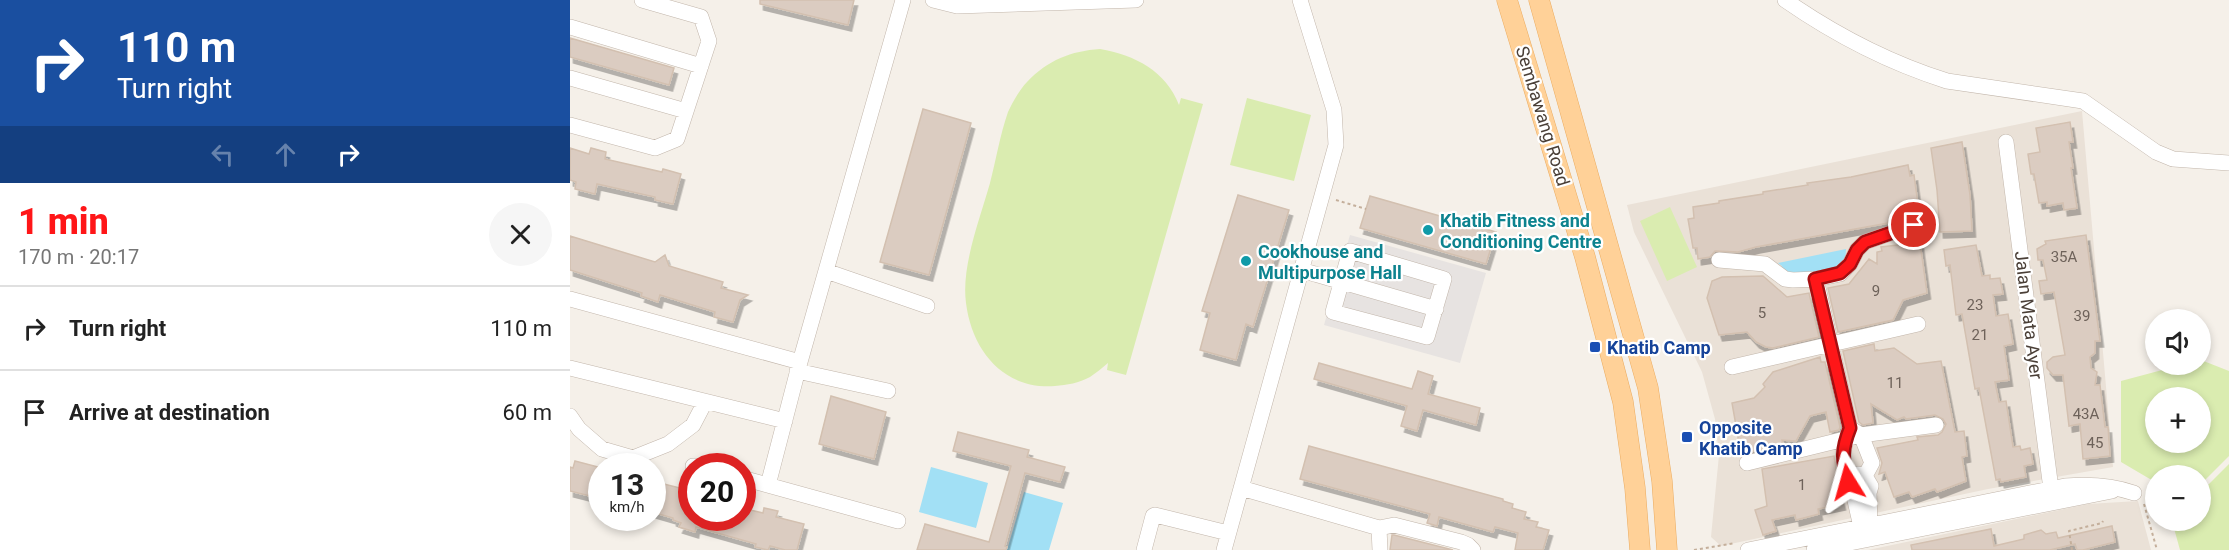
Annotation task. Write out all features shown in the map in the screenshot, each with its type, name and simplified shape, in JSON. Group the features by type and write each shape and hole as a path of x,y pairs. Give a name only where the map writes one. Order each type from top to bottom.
{"main road":[{"name":"Sembawang Road","path":"1507,0 1575,224 1623,402 1635,488 1640,550"},
{"name":"Sembawang Road","path":"1539,0 1648,388 1662,481 1667,550"}],"street":[{"path":"570,125 655,148 677,139 709,41 700,17 642,0"},
{"path":"768,485 798,367 903,0"},
{"path":"933,0 957,6 1136,0"},
{"path":"1224,550 1336,145 1334,110 1300,0"},
{"path":"1785,0 1822,26 1927,75 1954,82 2083,101 2156,152 2173,159 2229,164"},
{"path":"570,27 701,66"},
{"path":"570,78 686,111"},
{"name":"Jalan Mata Ayer","path":"2006,142 2051,489"},
{"path":"1719,260 1765,264 1785,279 1815,279 1840,273 1850,264 1857,250 1865,242 1914,225"},
{"path":"1350,251 1444,279 1436,309 1427,337 1333,312 1350,251"},
{"path":"1301,270 1436,309"},
{"path":"826,271 927,306"},
{"path":"1815,279 1852,434 1872,463 1865,476"},
{"path":"570,298 798,367 888,391"},
{"path":"1731,367 1918,324"},
{"path":"570,368 785,421"},
{"path":"570,416 579,429 602,448 633,458 668,444 693,425 705,402"},
{"path":"1747,463 1852,434 1936,425"},
{"path":"1849,480 1843,465 1852,434"},
{"path":"1858,474 1865,476 1871,486 1866,526 1854,496 1849,492 1847,486 1849,480 1858,474"},
{"path":"756,482 898,521"},
{"path":"1748,550 2051,489 2092,484 2128,491"},
{"path":"1241,488 1379,528 1394,525 1461,542 1473,550"},
{"path":"1814,550 2128,491"},
{"path":"1144,550 1155,515 1228,533"},
{"path":"1379,528 1380,550"}],"path":[{"path":"1322,195 1366,209"},
{"path":"2128,491 2144,502 2157,550"},
{"path":"2072,550 2069,531 2103,521"}],"shaded area":[{"path":"2082,111 2113,467 1988,489 1721,546 1711,537 1719,455 1715,419 1702,372 1634,232 1627,205"},
{"path":"1350,235 1486,273 1460,363 1324,325"},
{"path":"2138,501 2151,550 1868,550 2088,504"}],"green space":[{"path":"1100,49 1137,60 1148,66 1166,83 1179,105 1181,98 1203,104 1126,375 1107,370 1108,363 1090,377 1077,382 1037,386 1006,374 983,351 969,321 965,289 966,274 1005,121 1016,96 1035,74 1052,62 1079,52"},
{"path":"1247,98 1311,115 1294,181 1230,165"},
{"path":"1670,207 1697,267 1667,281 1640,221"},
{"path":"2211,364 2229,371 2229,456 2211,474 2211,465 2145,465 2145,476 2121,462 2121,381 2145,375 2211,375"},
{"path":"2229,464 2229,550 2180,550 2175,531 2211,531 2211,482"}],"water":[{"path":"1846,249 1845,267 1798,282 1778,263"},
{"path":"931,467 988,483 976,528 919,512"},
{"path":"1024,492 1063,503 1049,550 1007,550"}],"building":[{"path":"760,0 854,0 848,25 760,4"},
{"path":"570,38 674,68 669,85 570,57"},
{"path":"923,109 971,123 929,275 880,262"},
{"path":"2070,122 2073,142 2069,142 2073,168 2071,168 2077,208 2064,210 2063,203 2047,206 2047,202 2039,203 2028,154 2040,152 2036,128"},
{"path":"1962,142 1970,195 1972,231 1940,232 1931,148"},
{"path":"570,148 589,154 591,148 606,152 605,159 681,174 673,204 655,200 655,197 597,184 595,194 575,189 576,182 570,180"},
{"path":"1908,165 1910,176 1914,175 1918,205 1913,206 1914,215 1888,221 1888,223 1738,252 1715,251 1710,257 1698,259 1697,248 1693,248 1688,219 1694,218 1693,207"},
{"name":"Cookhouse and Multipurpose Hall","path":"1238,195 1289,210 1253,327 1246,324 1236,360 1200,350 1210,313 1202,311"},
{"name":"Khatib Fitness and Conditioning Centre","path":"1370,196 1496,232 1486,264 1360,228"},
{"path":"2086,235 2100,341 2095,341 2095,353 2090,357 2091,368 2097,372 2095,385 2100,385 2105,427 2108,427 2110,456 2083,459 2080,424 2069,426 2063,375 2053,375 2047,368 2047,362 2053,357 2065,355 2054,292 2041,294 2039,281 2047,280 2043,260 2038,260 2037,249 2046,244 2045,241"},
{"path":"570,236 655,262 665,255 669,266 723,282 721,288 748,295 740,300 733,322 714,317 715,312 660,295 658,302 641,296 642,293 570,270"},
{"path":"1920,243 1927,293 1903,300 1893,320 1838,332 1828,288 1849,284 1869,259 1877,264 1877,252 1882,251 1881,247"},
{"path":"1976,245 1982,276 1990,275 1990,279 2000,278 2003,294 1993,295 1996,316 2008,314 2013,344 2004,346 2009,380 1995,382 1999,402 2006,401 2013,447 2020,446 2021,450 2030,448 2033,464 2024,466 2026,477 2001,482 2000,479 1996,480 1979,388 1975,389 1962,314 1956,315 1950,265 1946,266 1944,250"},
{"path":"1763,276 1787,297 1809,293 1819,337 1773,348 1756,342 1747,332 1719,335 1707,298 1712,281 1722,277"},
{"path":"1874,344 1875,351 1894,348 1917,364 1941,361 1955,432 1964,431 1967,456 1962,457 1966,481 1937,492 1935,489 1912,497 1909,492 1894,497 1885,472 1879,474 1882,463 1877,448 1918,440 1917,437 1938,435 1946,424 1943,419 1935,415 1906,419 1904,417 1897,420 1871,404 1873,423 1863,425 1859,422 1843,351"},
{"path":"1820,357 1821,362 1825,362 1839,430 1830,432 1826,412 1810,416 1796,441 1782,440 1783,444 1741,454 1732,403 1754,398 1765,387 1763,384 1773,372"},
{"path":"1319,363 1412,389 1418,371 1433,376 1428,394 1480,408 1476,425 1423,410 1417,431 1401,426 1407,406 1314,379"},
{"path":"831,396 886,412 874,459 819,444"},
{"path":"958,432 1029,450 1027,457 1065,467 1060,482 1025,473 1005,546 1006,550 917,550 925,524 989,542 1011,466 953,451"},
{"path":"1309,446 1503,499 1513,504 1512,508 1526,512 1524,519 1538,522 1536,527 1549,530 1543,550 1515,550 1518,533 1495,527 1493,532 1439,517 1437,526 1427,523 1430,514 1300,479"},
{"path":"1834,456 1842,504 1818,509 1819,514 1796,520 1795,515 1772,520 1776,531 1763,535 1755,510 1767,506 1762,469"},
{"path":"575,461 588,464 588,496 570,491 570,467 573,468"},
{"path":"666,484 678,488 678,522 666,516"},
{"path":"764,508 778,511 776,517 804,524 797,550 770,546 768,550 755,547 756,544 710,531 756,531 756,511 763,513"},
{"path":"2112,526 2115,542 2083,550 2077,550 2075,544 2050,550 1912,550 1911,545 1991,529 1994,546 2024,539 2024,535 2041,530 2046,534 2056,532 2058,538"},
{"path":"1392,535 1394,535 1453,550 1390,550"}],"place":[{"name":"Khatib Fitness and Conditioning Centre","path":"1428,230"},
{"name":"Cookhouse and Multipurpose Hall","path":"1246,261"},
{"name":"Khatib Camp","path":"1595,347"},
{"name":"Opposite Khatib Camp","path":"1687,437"}],"route":[{"path":"1848,482 1843,465 1845,439 1850,428 1815,279 1840,273 1850,264 1857,250 1865,242 1914,225"}]}
